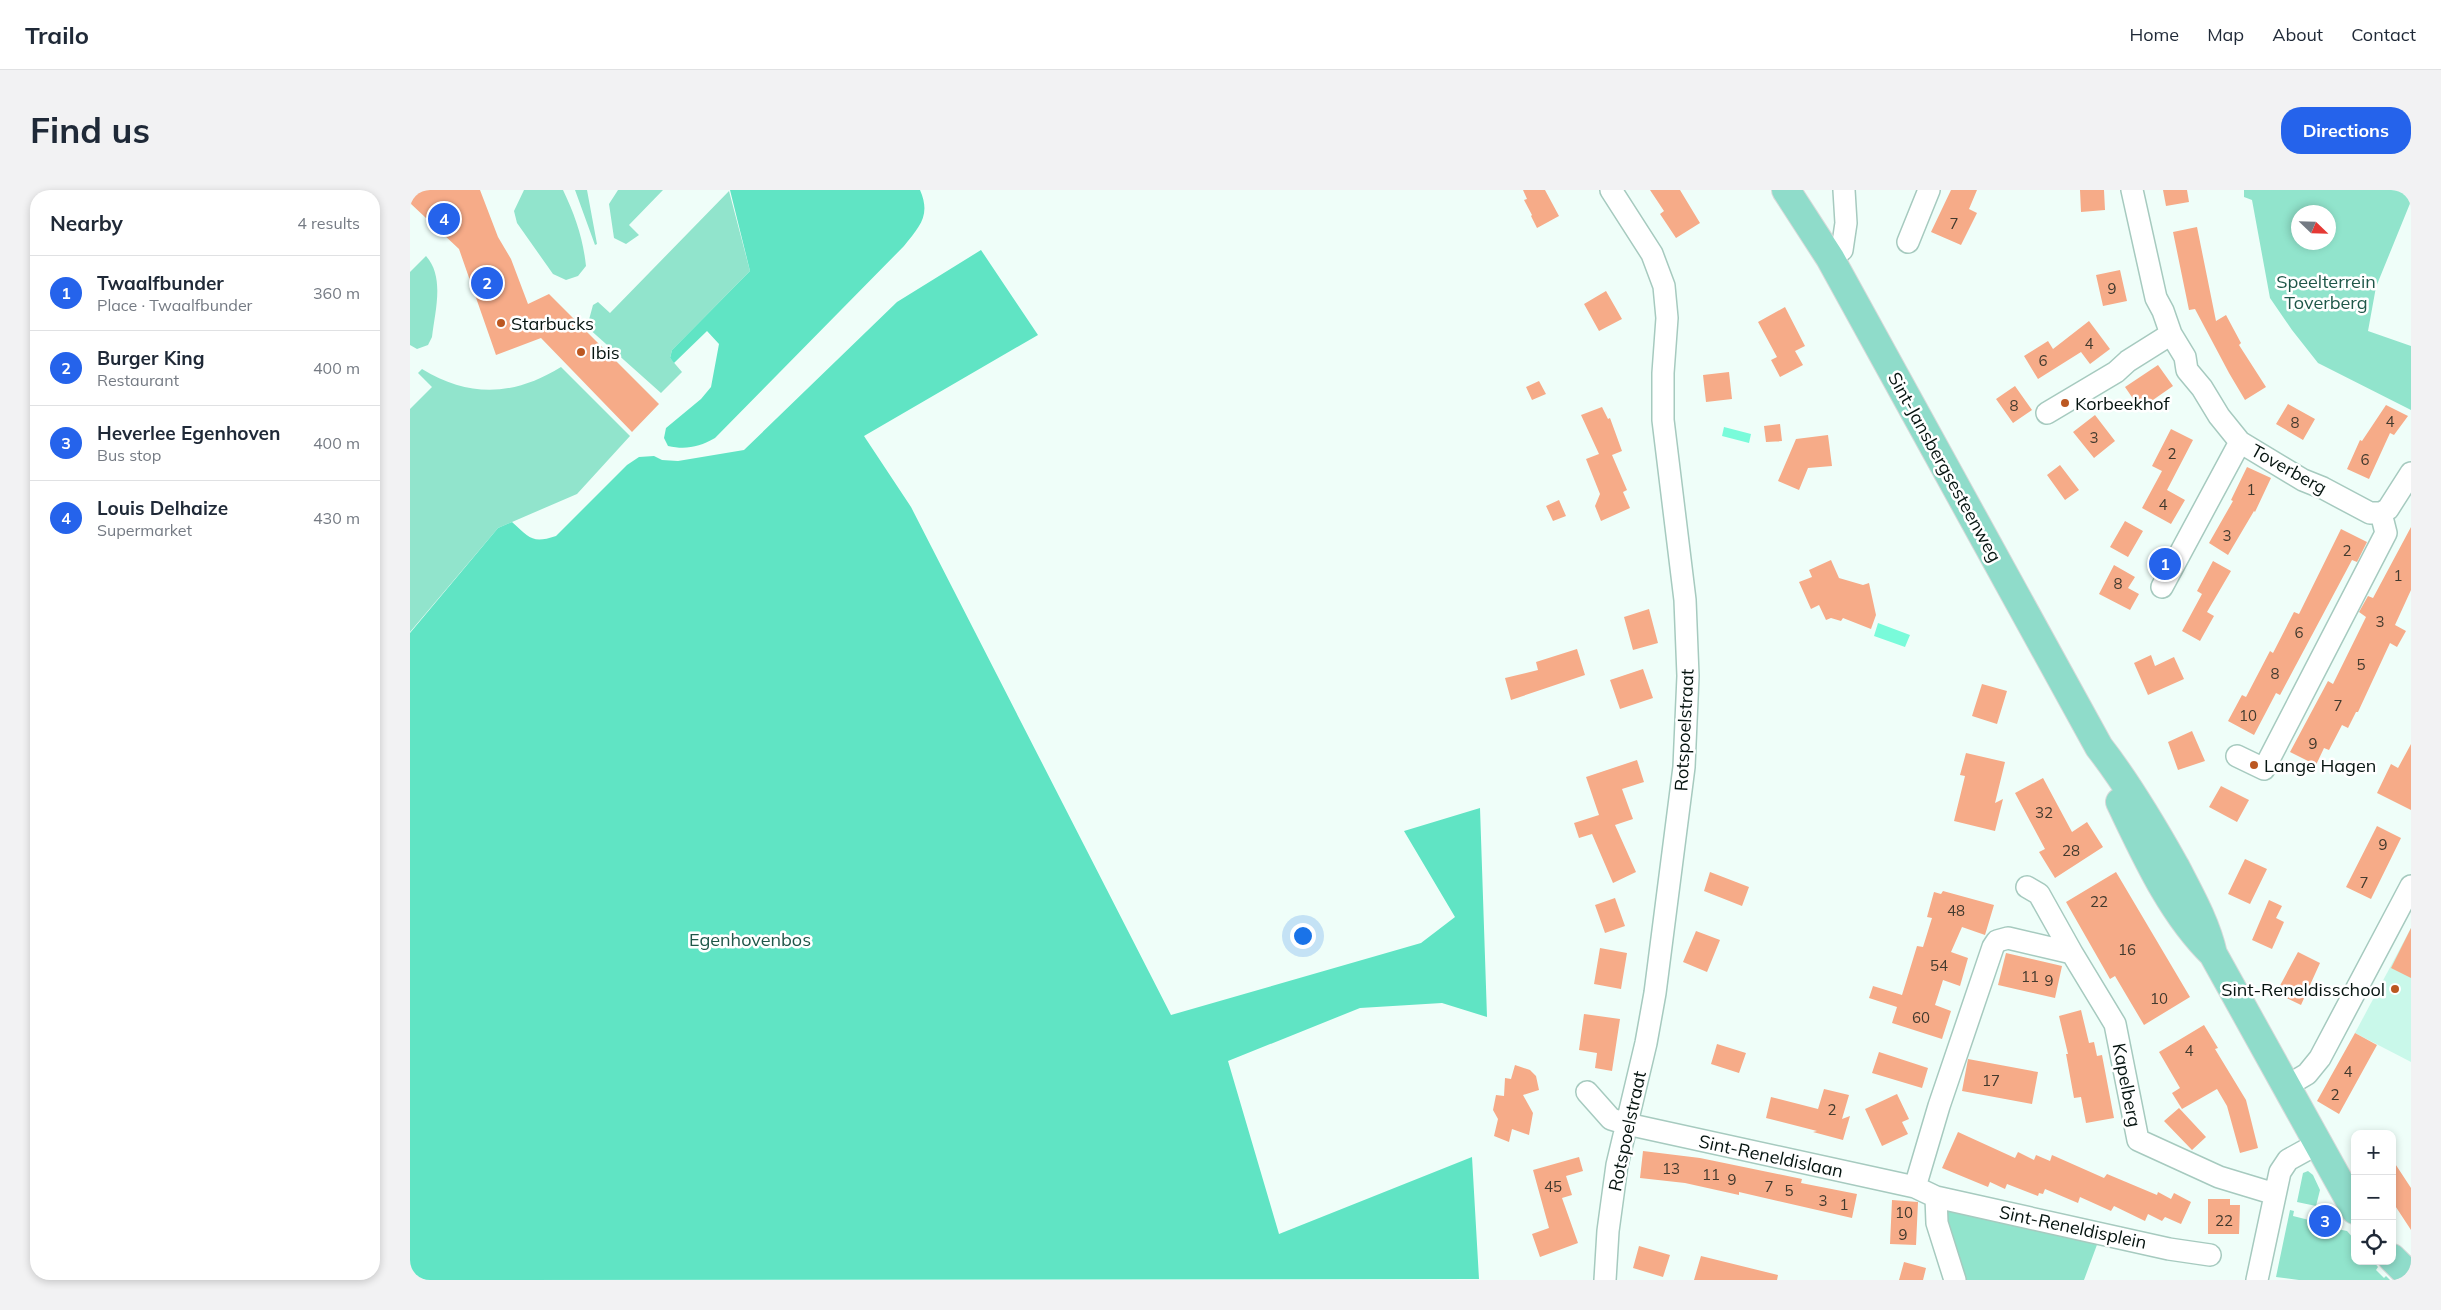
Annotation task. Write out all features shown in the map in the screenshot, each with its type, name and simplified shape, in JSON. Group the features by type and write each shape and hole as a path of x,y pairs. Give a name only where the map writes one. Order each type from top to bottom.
{"main road":[{"name":"Sint-Jansbergsesteenweg","path":"1786,190 1830,258 2099,747 2108,777 2140,844 2171,899 2200,942 2213,954 2351,1203"},
{"path":"2396,1262 2411,1277"}],"street":[{"name":"Rotspoelstraat","path":"1606,1280 1608,1231 1617,1164 1646,1043 1656,983 1684,767 1688,676 1685,600 1663,420 1663,373 1667,318 1664,286 1652,254 1611,190"},
{"path":"1830,258 1842,250 1846,224 1844,190"},
{"path":"1908,242 1929,190"},
{"name":"Toverberg","path":"2132,190 2156,298 2164,311 2171,334 2185,357 2187,370 2240,442 2260,452 2270,461 2316,487 2323,488 2352,503 2358,509 2370,513 2381,513"},
{"path":"2047,413 2116,372 2128,361 2171,334"},
{"path":"2162,587 2240,442"},
{"path":"2237,756 2264,769 2386,533 2381,513 2394,504 2411,473"},
{"name":"Kapelberg","path":"2026,886 2038,894 2115,1024 2138,1140 2219,1177 2275,1194"},
{"path":"2285,1087 2307,1074 2320,1058 2411,886"},
{"path":"1915,1187 1940,1102 1993,947 1998,941 2008,938 2072,953"},
{"name":"Sint-Reneldislaan","path":"1586,1092 1611,1119 1627,1124 1915,1187"},
{"path":"2257,1280 2280,1172 2285,1163 2317,1144"},
{"name":"Sint-Reneldisplein","path":"1915,1187 1936,1197 2160,1246 2210,1255"},
{"path":"1936,1197 1937,1223 1955,1280"}],"shaded area":[{"path":"1724,427 1751,434 1749,443 1722,436"},
{"path":"1878,623 1910,635 1905,647 1874,636"},
{"name":"Sint-Reneldisschool","path":"2411,928 2411,1062 2355,1033"}],"green space":[{"path":"524,190 563,190 578,227 585,256 586,266 578,276 566,280 553,274 517,223 514,211"},
{"path":"575,190 587,190 597,244 595,245"},
{"path":"618,190 663,190 629,225 639,235 626,244 614,238 609,204"},
{"path":"730,190 920,190 924,213 919,226 904,246 715,438 692,447 668,446 664,438 666,428 701,399 711,387 719,344 707,331 674,363 670,358 672,350 750,271"},
{"name":"Speelterrein Toverberg","path":"2244,190 2411,190 2411,201 2376,287 2368,331 2411,346 2411,410 2318,363 2292,330 2270,298 2252,200 2244,197"},
{"path":"729,191 750,271 672,350 670,358 682,372 661,393 587,327 593,305 598,302 610,313"},
{"name":"Egenhovenbos","path":"981,250 1038,335 864,436 911,507 1171,1015 1421,943 1455,917 1404,831 1480,808 1487,1017 1442,1003 1360,1008 1228,1061 1279,1234 1472,1157 1479,1279 410,1280 410,633 498,528 512,522 532,538 542,539 556,536 627,465 639,457 654,456 662,460 678,461 744,450 897,302"},
{"path":"426,256 432,264 435,274 437,295 432,337 428,345 417,349 410,345 410,272"},
{"path":"561,367 630,436 577,494 498,528 410,632 410,409 432,387 418,373 422,369 457,385 492,390 526,384 544,377"},
{"path":"2308,1171 2313,1175 2320,1190 2316,1206 2297,1202 2303,1173"},
{"path":"1951,1205 2098,1242 2084,1280 1963,1280 1942,1217"},
{"path":"2290,1210 2294,1211 2293,1216 2309,1220 2308,1223 2347,1231 2351,1236 2351,1265 2376,1265 2378,1267 2376,1270 2384,1278 2386,1276 2390,1280 2299,1280 2276,1277"}],"building":[{"path":"410,190 480,190 498,237 511,259 528,304 549,294 659,404 632,432 541,338 496,355 459,249 410,203"},
{"path":"1523,190 1545,190 1559,216 1537,228 1524,200 1527,199"},
{"path":"1650,190 1680,190 1700,223 1676,238 1660,214 1664,211"},
{"path":"1951,190 1977,190 1969,209 1977,213 1961,245 1931,232"},
{"path":"2080,190 2104,190 2105,210 2081,212"},
{"path":"2163,190 2187,190 2189,202 2166,206"},
{"path":"2197,227 2216,321 2226,315 2241,343 2239,345 2266,387 2245,400 2195,309 2189,310 2173,232"},
{"path":"2120,270 2127,301 2103,306 2096,275"},
{"path":"1606,291 1622,319 1599,331 1584,304"},
{"path":"1785,307 1805,346 1795,351 1803,365 1780,377 1771,360 1777,357 1758,322"},
{"path":"2089,321 2110,349 2090,364 2081,352 2038,379 2024,356 2048,341 2053,349"},
{"path":"2158,365 2173,386 2140,409 2125,387"},
{"path":"1729,372 1732,399 1706,402 1703,375"},
{"path":"1539,381 1546,394 1532,400 1526,387"},
{"path":"2015,386 2032,410 2013,423 1996,399"},
{"path":"2288,404 2315,419 2303,440 2276,424"},
{"path":"2386,405 2408,416 2394,435 2390,433 2369,479 2347,469 2360,440 2362,441"},
{"path":"1602,407 1608,419 1610,418 1622,451 1612,455 1627,490 1623,492 1630,508 1601,521 1595,506 1600,494 1586,459 1599,454 1581,415"},
{"path":"2095,415 2115,441 2094,458 2073,432"},
{"path":"1780,424 1782,441 1766,442 1764,426"},
{"path":"2171,429 2193,440 2167,490 2185,500 2171,524 2142,508 2162,471 2152,466"},
{"path":"1828,435 1832,466 1808,468 1799,490 1778,481 1796,439"},
{"path":"2060,465 2079,490 2065,500 2047,475"},
{"path":"2247,467 2271,478 2255,512 2228,555 2209,543 2233,501 2231,500"},
{"path":"1559,500 1566,516 1553,521 1546,506"},
{"path":"2125,521 2143,531 2128,557 2110,547"},
{"path":"2411,527 2411,590 2395,625 2406,631 2397,647 2390,643 2358,712 2356,712 2348,728 2342,725 2329,750 2324,748 2316,765 2290,752 2328,681 2333,684 2366,617 2359,612 2368,596 2373,598"},
{"path":"2341,529 2367,542 2357,562 2352,560 2280,695 2276,693 2254,735 2228,721 2242,695 2246,697 2270,651 2273,653 2294,612 2299,614"},
{"path":"1831,560 1839,578 1863,585 1869,583 1876,615 1871,629 1843,618 1841,621 1831,618 1826,620 1819,605 1811,609 1799,582 1812,577 1809,570"},
{"path":"2213,561 2231,571 2207,612 2214,616 2200,641 2182,631 2202,594 2197,591"},
{"path":"2114,565 2135,577 2128,588 2139,594 2130,610 2099,594"},
{"path":"1649,609 1658,643 1633,650 1624,617"},
{"path":"1577,649 1585,675 1511,700 1505,678 1538,670 1536,662"},
{"path":"2151,655 2155,666 2174,657 2184,679 2148,695 2134,663"},
{"path":"1643,669 1653,698 1620,709 1610,680"},
{"path":"1982,684 2007,691 1997,724 1972,716"},
{"path":"2192,731 2205,761 2178,770 2168,742"},
{"path":"2411,744 2411,810 2377,793 2391,764 2398,768"},
{"path":"1966,753 2005,762 1995,803 2003,799 1995,831 1954,821 1965,776 1960,775"},
{"path":"1637,760 1644,782 1622,789 1633,819 1615,825 1636,872 1613,883 1592,834 1579,838 1574,823 1599,815 1586,777"},
{"path":"2043,778 2072,832 2087,822 2103,847 2055,878 2039,852 2045,849 2015,793"},
{"path":"2221,786 2249,800 2237,822 2209,807"},
{"path":"2377,826 2401,838 2371,899 2346,887"},
{"path":"2245,859 2267,869 2250,904 2228,894"},
{"path":"1710,872 1749,887 1742,906 1704,891"},
{"path":"2116,872 2190,997 2144,1025 2115,976 2110,979 2066,902"},
{"path":"1943,891 1994,905 1985,935 1962,927 1951,952 1968,958 1960,986 1943,980 1935,1005 1951,1011 1942,1039 1892,1023 1897,1007 1869,998 1873,986 1902,995 1917,946 1923,947 1932,918 1927,917 1934,892 1941,894"},
{"path":"1615,898 1625,926 1605,933 1595,905"},
{"path":"2269,900 2282,906 2276,918 2284,922 2272,949 2252,940"},
{"path":"2411,928 2411,978 2391,968"},
{"path":"1696,931 1720,940 1707,972 1683,962"},
{"path":"1600,948 1627,953 1621,989 1594,984"},
{"path":"2298,952 2320,963 2301,1005 2276,993"},
{"path":"2006,953 2062,966 2055,998 1998,985"},
{"path":"2081,1010 2089,1043 2094,1042 2097,1056 2102,1055 2114,1118 2086,1123 2081,1097 2074,1098 2066,1054 2068,1054 2059,1016"},
{"path":"1584,1014 1620,1019 1612,1071 1595,1068 1597,1053 1579,1050"},
{"path":"2204,1025 2218,1048 2215,1049 2246,1100 2258,1148 2240,1153 2227,1106 2217,1089 2182,1109 2172,1093 2180,1088 2159,1052"},
{"path":"2355,1033 2377,1045 2339,1114 2317,1101"},
{"path":"1717,1044 1746,1053 1739,1073 1711,1064"},
{"path":"1879,1052 1928,1068 1922,1088 1872,1073"},
{"path":"1968,1059 2038,1072 2032,1104 1962,1091"},
{"path":"1515,1065 1530,1070 1536,1076 1539,1090 1523,1095 1533,1113 1529,1135 1512,1129 1509,1142 1494,1136 1498,1119 1493,1110 1496,1095 1504,1096 1505,1078 1511,1079"},
{"path":"1824,1089 1849,1095 1842,1119 1850,1116 1843,1140 1813,1132 1817,1131 1766,1118 1771,1097 1818,1109"},
{"path":"1897,1094 1909,1119 1902,1122 1908,1134 1882,1146 1865,1109"},
{"path":"2179,1108 2206,1137 2192,1150 2164,1121"},
{"path":"1958,1132 2015,1158 2018,1152 2034,1160 2036,1155 2050,1161 2052,1155 2104,1178 2107,1174 2157,1195 2158,1192 2171,1199 2174,1193 2191,1202 2181,1224 2165,1217 2162,1221 2148,1214 2145,1221 2114,1206 2111,1211 2080,1197 2078,1203 2045,1189 2043,1194 2039,1193 2038,1196 2007,1184 2005,1189 1990,1182 1988,1187 1942,1168"},
{"path":"1643,1151 1700,1158 1802,1179 1801,1183 1857,1194 1852,1218 1739,1192 1739,1195 1685,1183 1640,1178"},
{"path":"1579,1157 1583,1171 1566,1176 1572,1195 1562,1198 1578,1243 1540,1257 1532,1234 1549,1228 1533,1170"},
{"path":"2396,1165 2411,1188 2411,1230 2396,1207"},
{"path":"2208,1199 2230,1199 2230,1205 2240,1205 2239,1234 2208,1234"},
{"path":"1892,1200 1918,1202 1916,1245 1890,1244"},
{"path":"1639,1246 1670,1255 1663,1277 1633,1268"},
{"path":"1701,1256 1778,1275 1777,1280 1694,1280"},
{"path":"1904,1262 1926,1268 1923,1280 1899,1280"}],"place":[{"name":"Louis Delhaize","path":"444,219"},
{"name":"Burger King","path":"487,283"},
{"name":"Starbucks","path":"501,323"},
{"name":"Ibis","path":"581,352"},
{"name":"Korbeekhof","path":"2065,403"},
{"name":"Twaalfbunder","path":"2165,564"},
{"name":"Lange Hagen","path":"2254,765"},
{"name":"Sint-Reneldisschool","path":"2395,989"},
{"name":"Heverlee Egenhoven","path":"2325,1221"}]}
